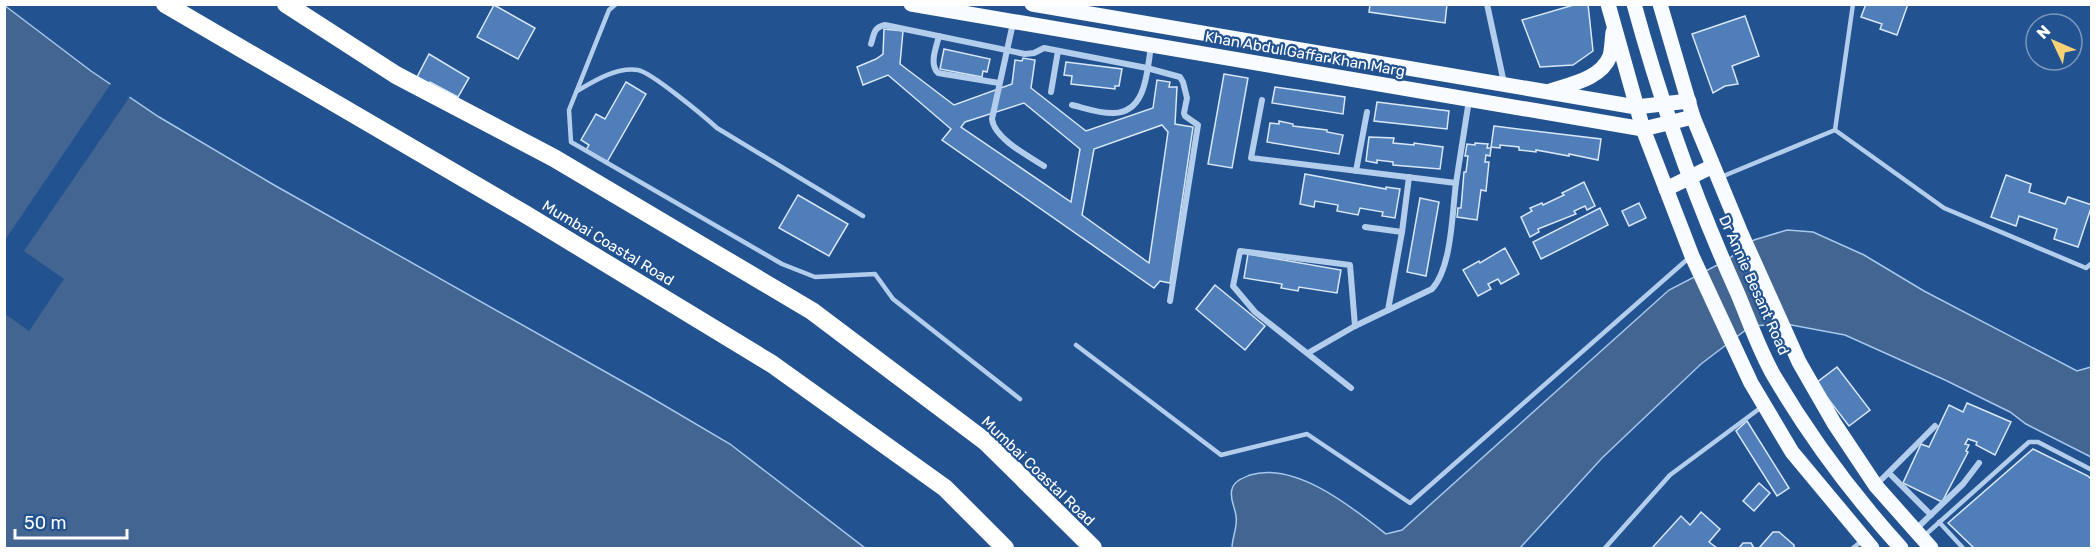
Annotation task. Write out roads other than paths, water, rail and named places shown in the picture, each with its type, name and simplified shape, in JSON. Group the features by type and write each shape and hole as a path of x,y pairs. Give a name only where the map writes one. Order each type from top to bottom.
{"highway":[{"name":"Mumbai Coastal Road","path":"165,4 525,214 772,364 945,488 1005,549"},
{"name":"Mumbai Coastal Road","path":"285,4 396,75 554,158 812,311 986,442 1093,549"}],"main road":[{"name":"Khan Abdul Gaffar Khan Marg","path":"911,4 1643,129 1693,117"},
{"name":"Khan Abdul Gaffar Khan Marg","path":"1032,4 1065,7 1636,107 1689,101"},
{"path":"1608,4 1643,129 1692,256 1752,383 1792,452 1863,546"},
{"name":"Dr Annie Besant Road","path":"1634,4 1670,125 1716,245 1773,373 1813,438 1901,549"},
{"name":"Dr Annie Besant Road","path":"1660,4 1693,117 1741,233 1799,362 1834,423 1876,486 1922,539"},
{"path":"1547,92 1581,81 1601,70 1610,55 1614,26"},
{"path":"1666,189 1716,172"}],"street":[{"path":"1487,4 1504,85"},
{"path":"1013,22 992,119 993,126 999,135 1044,166"},
{"path":"871,44 875,29 885,25 1025,54 1044,48 1148,68 1180,77 1184,82 1187,98 1185,116 1198,125 1170,301"},
{"path":"939,36 933,62 934,69 938,73 999,83"},
{"path":"1072,105 1115,113 1130,107 1141,98 1151,46"},
{"path":"1051,92 1058,51"},
{"path":"1262,100 1251,158 1456,183"},
{"path":"1308,353 1355,326 1432,289 1440,280 1445,266 1469,100"},
{"path":"1356,171 1367,112"},
{"path":"1388,310 1402,232 1408,177"},
{"path":"1365,227 1402,232"},
{"path":"1351,388 1255,312 1233,286 1240,251 1350,265 1355,326"},
{"path":"1876,486 1935,426"},
{"path":"1922,539 1931,515 1963,484 1979,463"},
{"path":"1889,473 1931,515"}],"lane":[{"path":"616,4 609,10 569,110 572,142 782,264 815,277 874,274 893,299 1020,399"},
{"path":"1835,130 1853,4"},
{"path":"577,91 618,71 639,70 699,112 717,128 863,216"},
{"path":"1716,172 1835,130"},
{"path":"1835,130 1944,208 2086,268 2091,263"},
{"path":"1076,345 1221,455 1307,434 1410,502 1692,256"},
{"path":"1605,549 1670,476 1765,404"},
{"path":"1922,539 2029,442 2038,442 2091,470"},
{"path":"1939,522 1963,549"}],"water":[{"path":"4,5 91,71 159,117 274,185 730,444 865,548 5,548"},
{"path":"1787,230 1813,232 1864,255 1924,291 2077,371 2091,367 2091,457 2026,424 2010,412 1845,335 1786,324 1751,326 1701,364 1602,458 1520,548 1232,548 1236,528 1231,496 1233,486 1250,475 1267,472 1304,480 1322,489 1357,511 1386,534 1402,530 1669,290 1727,260 1754,240"}]}
